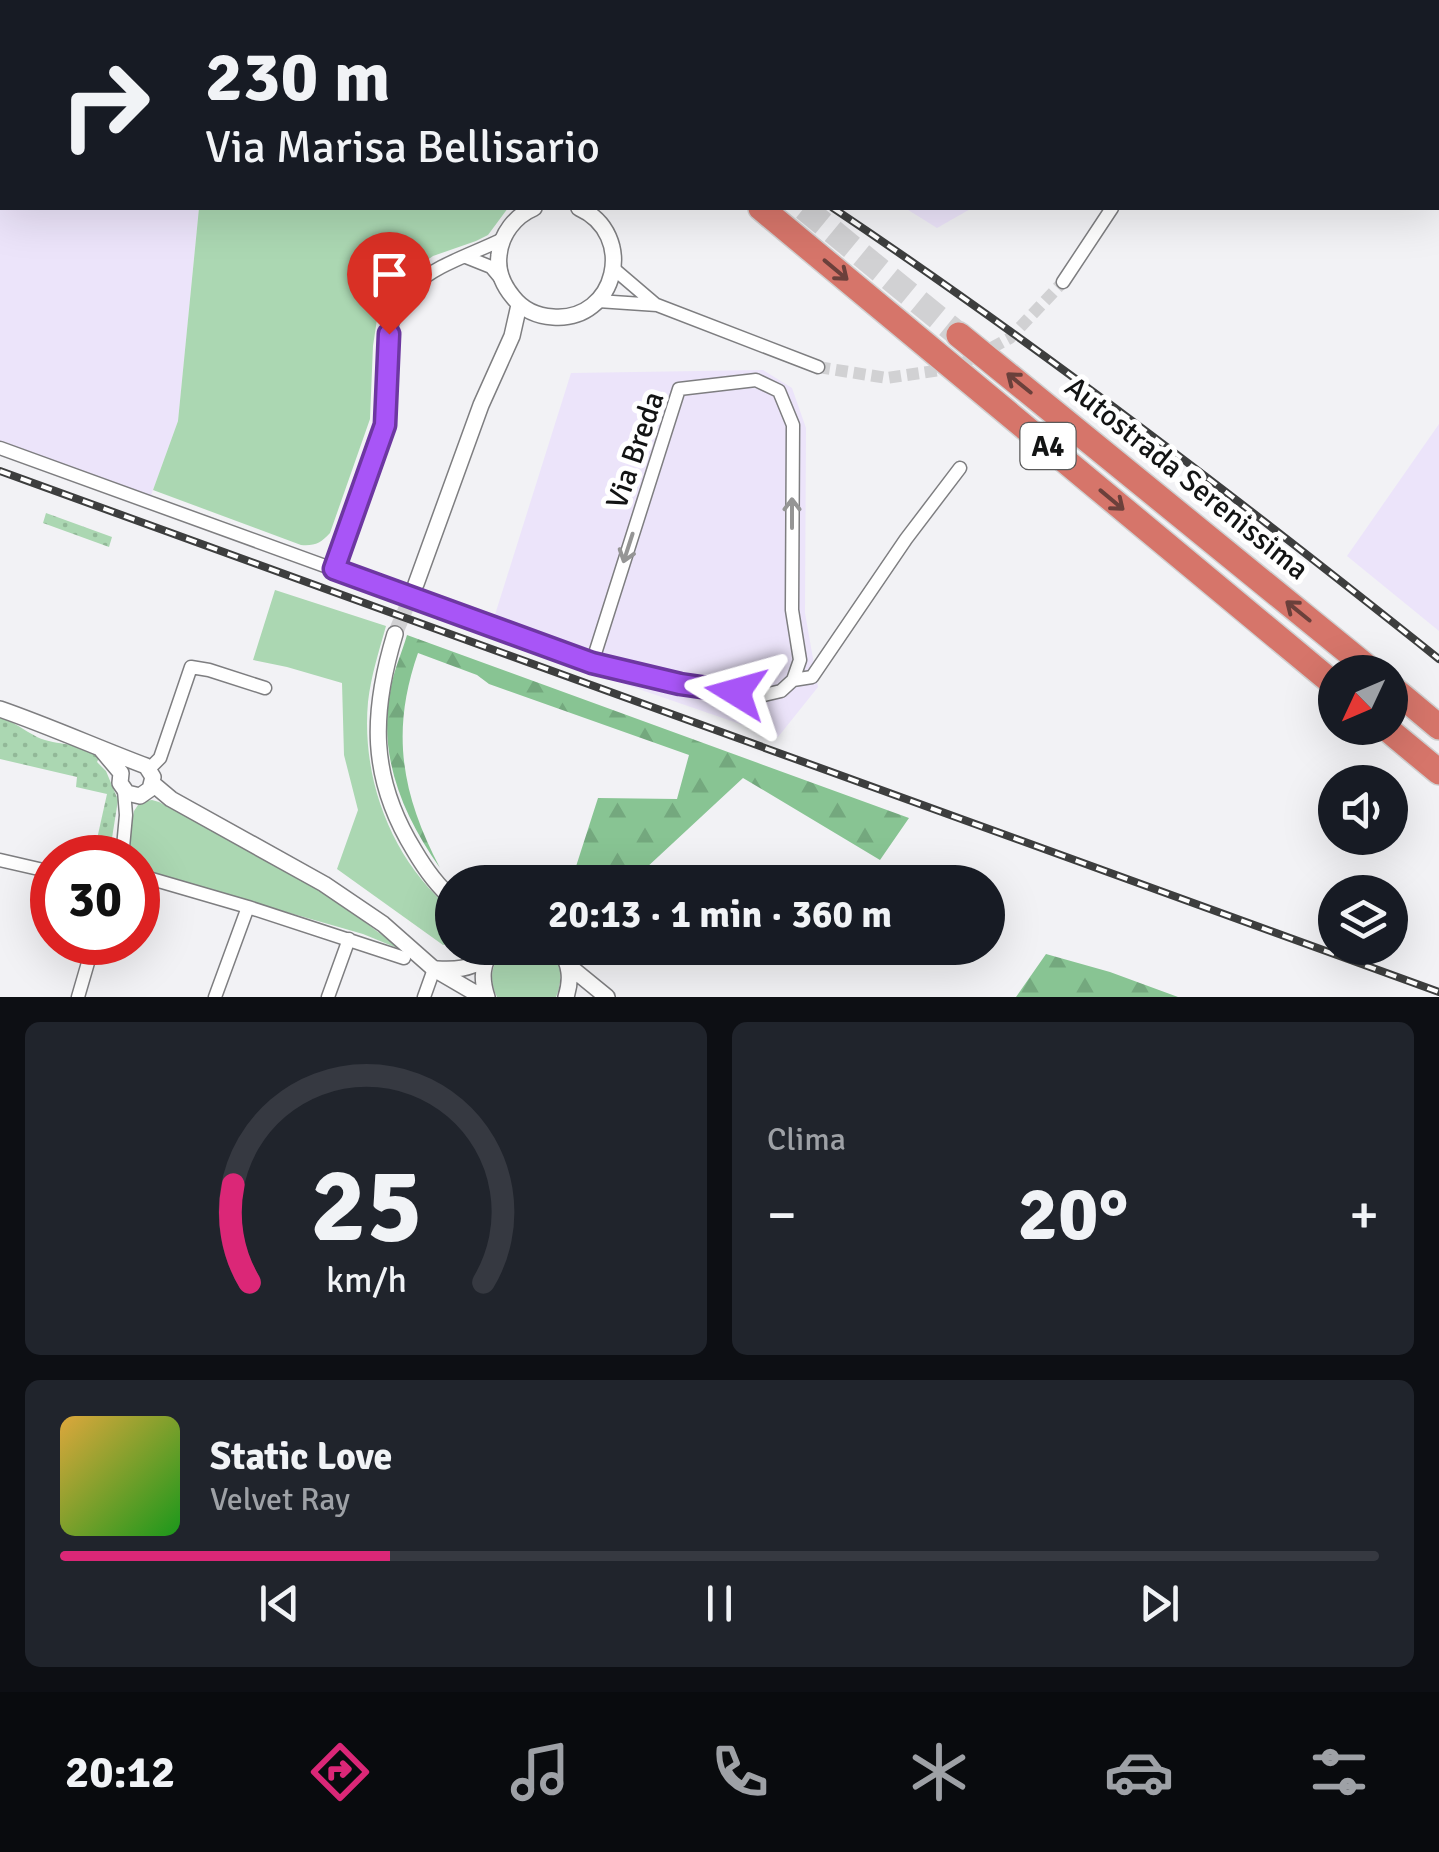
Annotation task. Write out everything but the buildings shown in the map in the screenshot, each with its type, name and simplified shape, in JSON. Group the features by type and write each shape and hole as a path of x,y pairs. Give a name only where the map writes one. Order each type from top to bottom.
{"highway":[{"name":"Autostrada Serenissima","path":"762,210 1318,672"},
{"name":"Autostrada Serenissima","path":"959,335 1352,655"},
{"path":"1408,701 1439,727"},
{"path":"1406,745 1439,772"}],"street":[{"path":"528,210 512,223 503,239 499,266 502,279 519,304 542,316 562,318 582,312 598,300 614,269 609,236 600,222 584,210"},
{"path":"1063,282 1111,210"},
{"path":"334,569 385,425 389,334 398,310 429,273 503,239"},
{"path":"466,257 491,267 502,279"},
{"path":"614,269 658,305"},
{"path":"598,300 658,305 818,367"},
{"path":"416,584 481,405 512,336 519,304"},
{"path":"512,336 542,316"},
{"name":"Via Breda","path":"592,663 679,388 756,380 779,390 793,426 792,610 800,660 793,680"},
{"path":"0,448 592,663 680,684 764,696 781,691 793,680 812,677 906,539 960,468"},
{"path":"396,634 382,682 377,738 393,810 407,840 435,879"},
{"path":"126,815 160,758 191,666 265,688"},
{"path":"0,709 100,748 126,775 132,796 147,785"},
{"path":"126,775 141,764 147,785 324,884 382,924 434,969 485,997"},
{"path":"124,835 126,775"},
{"path":"0,860 30,867"},
{"path":"160,882 404,958"},
{"path":"215,997 248,907"},
{"path":"328,997 349,940"},
{"path":"78,997 87,965"},
{"path":"434,969 456,970 474,965"},
{"path":"485,965 482,980 485,997"},
{"path":"566,997 569,966"},
{"path":"569,966 607,997"},
{"path":"424,997 434,969"}],"shaded area":[{"path":"0,210 199,210 178,421 149,501 0,448"},
{"path":"908,210 968,210 937,228"},
{"path":"763,370 792,388 806,428 805,613 818,687 778,737 488,637 571,373"},
{"path":"1439,424 1439,631 1347,556"}],"green space":[{"path":"199,210 507,210 488,235 433,256 413,270 379,306 370,419 330,533 324,539 301,545 153,490 178,421"},
{"path":"46,513 112,537 109,547 43,523"},
{"path":"275,590 386,626 368,702 370,760 376,789 397,843 435,894 435,939 337,869 358,810 344,755 342,683 253,660"},
{"path":"407,635 909,818 880,860 743,778 649,865 576,865 598,798 677,799 689,755 489,684 477,675 418,653 404,710 404,763 417,815 438,865 404,805 390,760 387,736 392,681"},
{"path":"0,717 37,737 92,752 99,758 97,762 106,771 118,800 112,835 98,835 107,794 76,787 77,777 0,759"},
{"path":"140,802 159,802 322,890 402,950 363,934 160,876 160,835 129,835"},
{"path":"1046,954 1110,972 1178,997 1016,997"},
{"path":"495,965 559,965 556,997 497,997"}],"tunnel":[{"path":"806,210 959,335"},
{"path":"818,367 887,378 954,368 1010,338 1063,282"},
{"path":"395,634 415,587"}],"railway":[{"path":"836,210 1140,427 1439,659"},
{"path":"0,471 1439,992"}],"route":[{"path":"389,334 388,403 383,434 334,569 592,663 680,684 736,692"}]}
